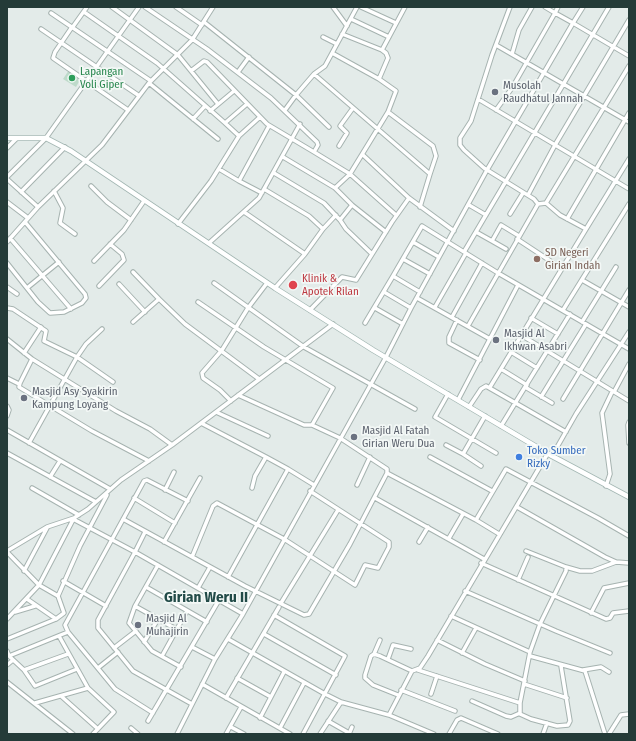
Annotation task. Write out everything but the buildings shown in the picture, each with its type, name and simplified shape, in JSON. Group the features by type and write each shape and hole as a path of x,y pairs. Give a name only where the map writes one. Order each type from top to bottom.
{"street":[{"path":"87,7 61,42 53,58 128,110"},
{"path":"112,7 178,55 218,104"},
{"path":"38,207 7,178 46,138 139,7"},
{"path":"145,7 238,72 285,110 318,143 314,152"},
{"path":"176,7 203,24 249,57 296,95 329,127"},
{"path":"333,7 347,26"},
{"path":"285,110 314,74 323,68 357,7"},
{"path":"361,7 396,23"},
{"path":"382,50 404,8 398,7"},
{"path":"510,7 496,44 472,121 460,141 469,156 487,170 528,195 538,204 546,203"},
{"path":"512,54 519,30 532,7"},
{"path":"544,7 629,56"},
{"path":"496,110 527,62 558,7"},
{"path":"177,734 215,659 243,614 310,491 386,357 411,308 487,170 583,7"},
{"path":"435,307 476,232 609,7"},
{"path":"7,242 38,207 102,145 138,95 192,40 203,24 211,8"},
{"path":"84,12 164,69 239,136"},
{"path":"51,13 108,51 150,82 218,139"},
{"path":"351,19 389,37"},
{"path":"528,195 555,144 629,20"},
{"path":"41,29 138,95"},
{"path":"342,34 386,53 388,58 379,79"},
{"path":"323,36 337,44"},
{"path":"496,44 627,121"},
{"path":"332,53 392,86 396,90 388,112 363,155 350,174 335,188"},
{"path":"238,72 249,57"},
{"path":"191,71 206,61 269,126 350,174 396,215"},
{"path":"546,203 576,156 629,66"},
{"path":"314,74 430,174"},
{"path":"210,111 234,91"},
{"path":"478,99 515,122 576,156 629,189"},
{"path":"225,123 247,104"},
{"path":"193,119 204,106"},
{"path":"339,146 347,133 340,126 353,108"},
{"path":"388,112 433,146 436,156 420,207"},
{"path":"567,219 596,169 627,121 629,113"},
{"path":"178,224 219,169 239,136 260,117"},
{"path":"209,243 244,212 262,193 300,124"},
{"path":"239,181 269,126"},
{"path":"7,138 46,138 87,160 178,224 310,310 552,456 629,497"},
{"path":"7,148 17,138"},
{"path":"21,192 65,148"},
{"path":"363,155 409,198 454,231"},
{"path":"283,157 335,188 352,205 386,232"},
{"path":"490,387 542,299 629,159"},
{"path":"219,169 262,193"},
{"path":"274,173 319,199 336,215 346,229 372,254"},
{"path":"91,186 106,202 131,220"},
{"path":"264,189 309,216 324,229"},
{"path":"54,191 63,208 60,223 75,234"},
{"path":"510,214 523,193"},
{"path":"310,310 342,277 356,280 396,215 409,198"},
{"path":"94,261 131,220 144,201"},
{"path":"7,202 26,220 86,296 84,300 71,309 59,313 50,313 44,309 7,263"},
{"path":"546,203 554,211 586,229"},
{"path":"468,326 538,204"},
{"path":"563,310 629,204"},
{"path":"340,220 352,205"},
{"path":"469,205 486,216"},
{"path":"244,212 305,254"},
{"path":"275,288 305,254 336,215"},
{"path":"492,241 501,225 561,268"},
{"path":"365,323 422,226 518,285 629,349"},
{"path":"476,232 506,249"},
{"path":"10,238 71,309"},
{"path":"413,242 439,257"},
{"path":"100,286 124,260 122,254 110,244"},
{"path":"403,259 430,274"},
{"path":"27,288 59,262"},
{"path":"452,317 482,263"},
{"path":"582,322 616,267"},
{"path":"133,272 158,300 185,324 222,350 259,379"},
{"path":"393,276 420,292"},
{"path":"582,280 629,306"},
{"path":"231,401 202,376 203,372 222,350 248,308 267,283"},
{"path":"119,284 144,312"},
{"path":"214,284 304,347 415,409"},
{"path":"458,400 518,285"},
{"path":"7,287 17,294"},
{"path":"563,399 629,290"},
{"path":"384,292 411,308"},
{"path":"417,298 490,339"},
{"path":"133,322 158,300"},
{"path":"198,302 283,360 333,388 312,425"},
{"path":"7,308 12,309 47,332 43,339 44,340 77,357 113,382"},
{"path":"375,308 403,324"},
{"path":"501,426 548,352 570,314"},
{"path":"531,318 558,334"},
{"path":"457,320 449,337 449,343 480,360"},
{"path":"58,596 39,585 7,552 47,527 79,515 128,474 172,446 283,360 304,347 333,324"},
{"path":"541,397 586,324"},
{"path":"24,352 41,327"},
{"path":"29,443 51,407 77,357 86,344 102,329"},
{"path":"552,456 596,382 629,332"},
{"path":"521,335 579,372 629,401"},
{"path":"7,339 32,359 65,380 150,429 172,446"},
{"path":"511,352 538,368"},
{"path":"19,384 32,359"},
{"path":"606,486 610,474 602,413 629,364"},
{"path":"501,369 552,403"},
{"path":"7,378 19,384 19,387 22,389 92,432 149,461"},
{"path":"469,407 483,386 490,387 566,432"},
{"path":"448,394 435,417 496,454"},
{"path":"123,519 255,591 304,615 309,614 375,498 387,473 387,469 340,438 312,425 304,425 238,395"},
{"path":"7,406 9,410 7,416"},
{"path":"216,412 268,436"},
{"path":"463,454 485,416"},
{"path":"629,422 629,442"},
{"path":"201,424 266,457 314,485"},
{"path":"7,430 109,491"},
{"path":"446,445 481,466"},
{"path":"7,453 96,502"},
{"path":"418,670 548,453"},
{"path":"252,488 255,476 266,457"},
{"path":"357,484 370,457"},
{"path":"430,457 492,491"},
{"path":"50,477 60,461"},
{"path":"228,577 288,469"},
{"path":"476,520 506,469 629,536"},
{"path":"165,490 174,472"},
{"path":"387,473 476,520 499,534"},
{"path":"164,542 200,478"},
{"path":"153,713 115,689 68,632 65,625 145,480 188,501"},
{"path":"32,488 79,515"},
{"path":"69,618 64,613 58,596 63,581 109,491"},
{"path":"192,557 214,504 219,503 284,539 354,585 365,565 374,568 379,566 389,547 389,542 310,491"},
{"path":"134,498 175,523"},
{"path":"375,498 449,538 484,559"},
{"path":"517,507 616,562 629,563"},
{"path":"281,603 338,510"},
{"path":"449,538 463,514"},
{"path":"74,518 243,614"},
{"path":"7,619 39,585 74,518"},
{"path":"24,571 47,527"},
{"path":"419,542 428,527"},
{"path":"145,532 97,624 102,634 133,671 192,704"},
{"path":"526,551 580,571 592,571 616,562"},
{"path":"518,580 528,557"},
{"path":"481,563 554,597 608,619 613,613 629,610"},
{"path":"158,565 136,606 129,623 152,651 181,667"},
{"path":"198,588 210,567"},
{"path":"520,714 520,704 530,654 540,624 565,573 566,567"},
{"path":"63,581 106,606"},
{"path":"591,613 604,588 629,583"},
{"path":"146,587 207,622"},
{"path":"465,591 610,653"},
{"path":"27,599 35,606 56,619"},
{"path":"148,721 219,600"},
{"path":"14,612 35,606"},
{"path":"136,606 176,629"},
{"path":"226,698 279,607"},
{"path":"162,656 187,611"},
{"path":"7,639 56,619 64,613"},
{"path":"274,615 344,655 345,657 303,734"},
{"path":"451,616 530,654 561,666 583,670 601,666 609,672"},
{"path":"144,642 158,619"},
{"path":"462,653 476,628"},
{"path":"114,648 136,631"},
{"path":"9,656 68,632"},
{"path":"264,634 336,675"},
{"path":"59,636 88,688 114,712 93,734"},
{"path":"228,639 284,672 340,702 389,715 434,734"},
{"path":"380,640 368,665 365,678 373,685 398,695"},
{"path":"437,640 525,683 567,698"},
{"path":"388,660 393,645 411,649"},
{"path":"192,647 215,659"},
{"path":"7,651 9,656 24,670 35,686 77,669"},
{"path":"98,668 118,652"},
{"path":"24,670 68,654"},
{"path":"374,654 412,671 418,670 520,704"},
{"path":"7,665 13,660"},
{"path":"472,701 506,716 511,717 520,714 531,719 547,723 562,726 568,725 570,721 561,666"},
{"path":"583,670 586,674 605,734"},
{"path":"389,715 398,695 412,671"},
{"path":"260,718 284,672"},
{"path":"431,694 437,676"},
{"path":"238,678 271,697"},
{"path":"7,682 73,734"},
{"path":"280,728 304,683"},
{"path":"202,684 290,734"},
{"path":"35,703 88,688"},
{"path":"401,690 455,711"},
{"path":"61,696 98,729"},
{"path":"320,734 340,702"},
{"path":"226,734 241,707"},
{"path":"609,734 621,715 629,714"},
{"path":"449,734 457,720 461,718 498,734"},
{"path":"328,721 349,734 352,727"},
{"path":"543,734 547,723"},
{"path":"231,726 244,734"},
{"path":"131,728 138,734"}],"green space":[{"name":"Lapangan Voli Giper","path":"69,70 81,78 76,87 63,79"}],"place":[{"name":"Lapangan Voli Giper","path":"72,78"},
{"name":"Musolah Raudhatul Jannah","path":"495,92"},
{"name":"SD Negeri Girian Indah","path":"537,259"},
{"name":"Klinik & Apotek Rilan","path":"293,285"},
{"name":"Masjid Al Ikhwan Asabri","path":"496,340"},
{"name":"Masjid Asy Syakirin Kampung Loyang","path":"24,398"},
{"name":"Masjid Al Fatah Girian Weru Dua","path":"354,437"},
{"name":"Toko Sumber Rizky","path":"519,457"},
{"name":"Masjid Al Muhajirin","path":"138,625"}],"district":[{"name":"Girian Weru II","path":"206,598"}]}
